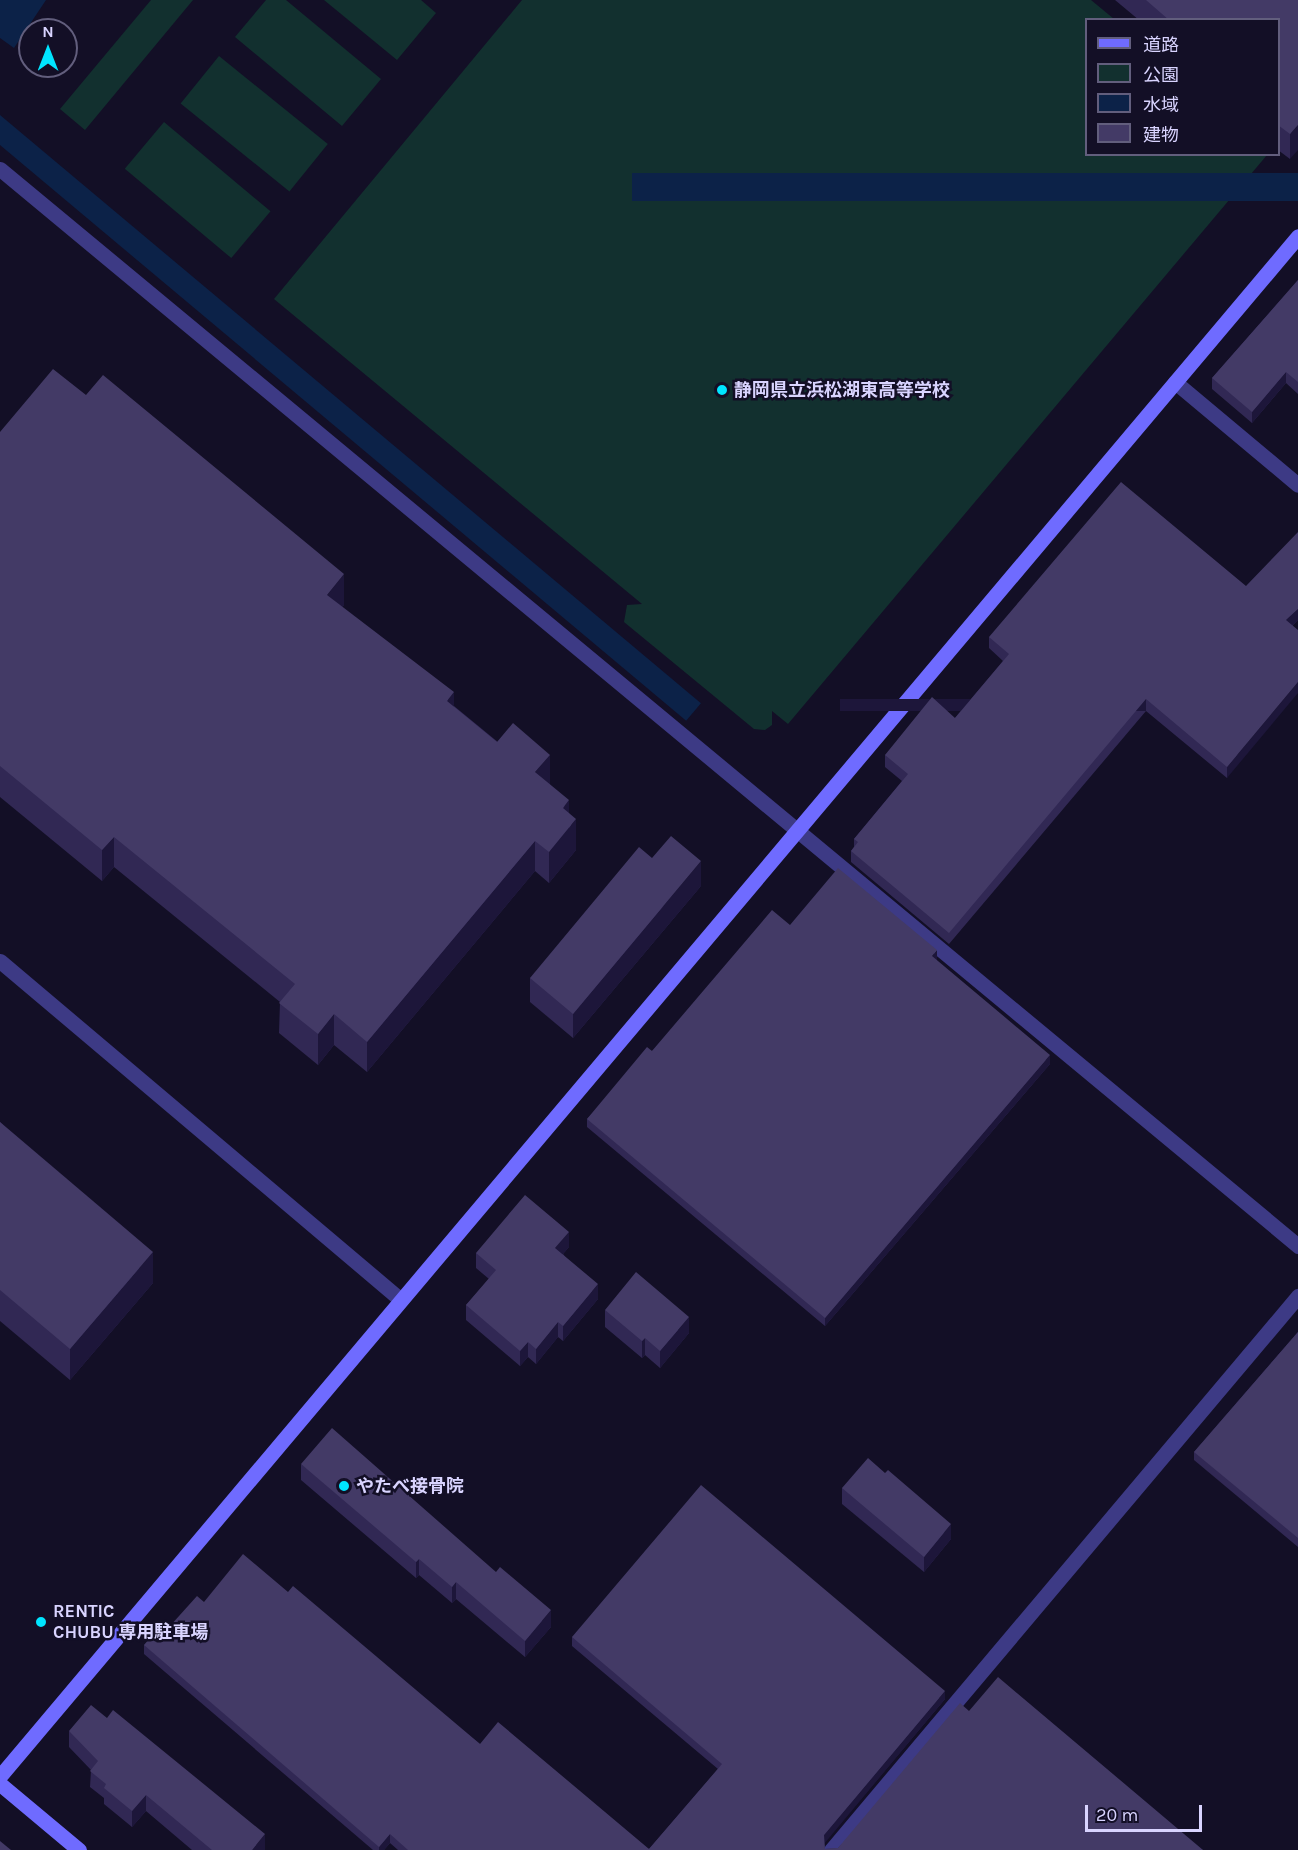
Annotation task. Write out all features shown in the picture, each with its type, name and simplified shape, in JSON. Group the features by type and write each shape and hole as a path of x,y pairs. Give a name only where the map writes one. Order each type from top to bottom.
{"street":[{"path":"0,168 799,828 1298,1246"},
{"path":"0,1776 1298,236"},
{"path":"1175,382 1298,485"},
{"path":"0,961 401,1300"},
{"path":"831,1850 1298,1296"},
{"path":"0,1784 79,1850"}],"green space":[{"path":"151,0 193,0 85,130 60,109"},
{"path":"266,0 286,0 381,79 342,126 235,37"},
{"path":"324,0 421,0 436,13 397,60"},
{"name":"静岡県立浜松湖東高等学校","path":"522,0 1091,0 1113,18 1085,18 1085,156 1266,156 788,724 772,711 772,725 765,730 754,729 624,622 627,605 642,604 274,299"},
{"path":"219,56 328,144 289,192 181,103"},
{"path":"164,122 270,211 231,258 125,169"}],"water":[{"path":"0,0 46,0 34,18 18,18 18,42 14,48 0,38"},
{"path":"0,115 701,703 686,721 0,145"},
{"path":"632,173 1298,173 1298,201 632,201"}],"building":[{"path":"1146,0 1298,0 1298,125 1290,134 1280,126 1280,18 1167,18"},
{"path":"1298,280 1298,382 1286,372 1252,412 1212,378"},
{"path":"53,369 86,395 103,375 344,574 327,595 454,692 447,701 497,742 513,723 550,755 535,772 569,800 563,808 576,819 549,852 535,841 367,1042 334,1014 318,1034 279,1003 295,984 114,837 102,850 0,766 0,432"},
{"path":"1121,482 1246,586 1298,532 1298,609 1286,620 1298,630 1298,682 1227,767 1146,699 949,933 851,851 858,842 854,839 908,774 885,755 932,697 955,718 1009,654 989,637"},
{"path":"671,836 701,861 573,1014 530,978 639,847 652,858"},
{"path":"838,868 937,950 932,956 1050,1055 825,1318 587,1119 647,1047 652,1051 772,910 790,925"},
{"path":"0,1122 153,1252 70,1349 0,1290"},
{"path":"525,1195 569,1232 555,1248 598,1284 563,1326 558,1322 536,1349 528,1342 520,1351 466,1305 496,1270 476,1253"},
{"path":"636,1272 689,1317 660,1351 645,1338 642,1341 605,1310"},
{"path":"1298,1332 1298,1538 1194,1452"},
{"path":"332,1428 496,1572 500,1567 551,1610 525,1641 456,1582 452,1587 419,1559 416,1562 301,1464"},
{"path":"868,1458 885,1473 888,1470 951,1524 924,1557 842,1488"},
{"path":"701,1485 945,1691 824,1835 825,1849 838,1848 960,1703 969,1711 998,1677 1203,1850 408,1850 390,1834 379,1847 144,1645 164,1621 170,1626 197,1596 204,1602 243,1554 288,1592 293,1586 480,1744 498,1722 649,1849 722,1764 572,1637"},
{"path":"91,1705 107,1718 113,1710 265,1834 252,1850 212,1850 146,1795 132,1811 104,1788 106,1784 90,1771 98,1761 69,1731"},
{"path":"0,1841 11,1850 0,1850"}],"place":[{"name":"静岡県立浜松湖東高等学校","path":"722,390"},
{"name":"やたべ接骨院","path":"344,1486"},
{"name":"RENTIC CHUBU 専用駐車場","path":"41,1622"}]}
